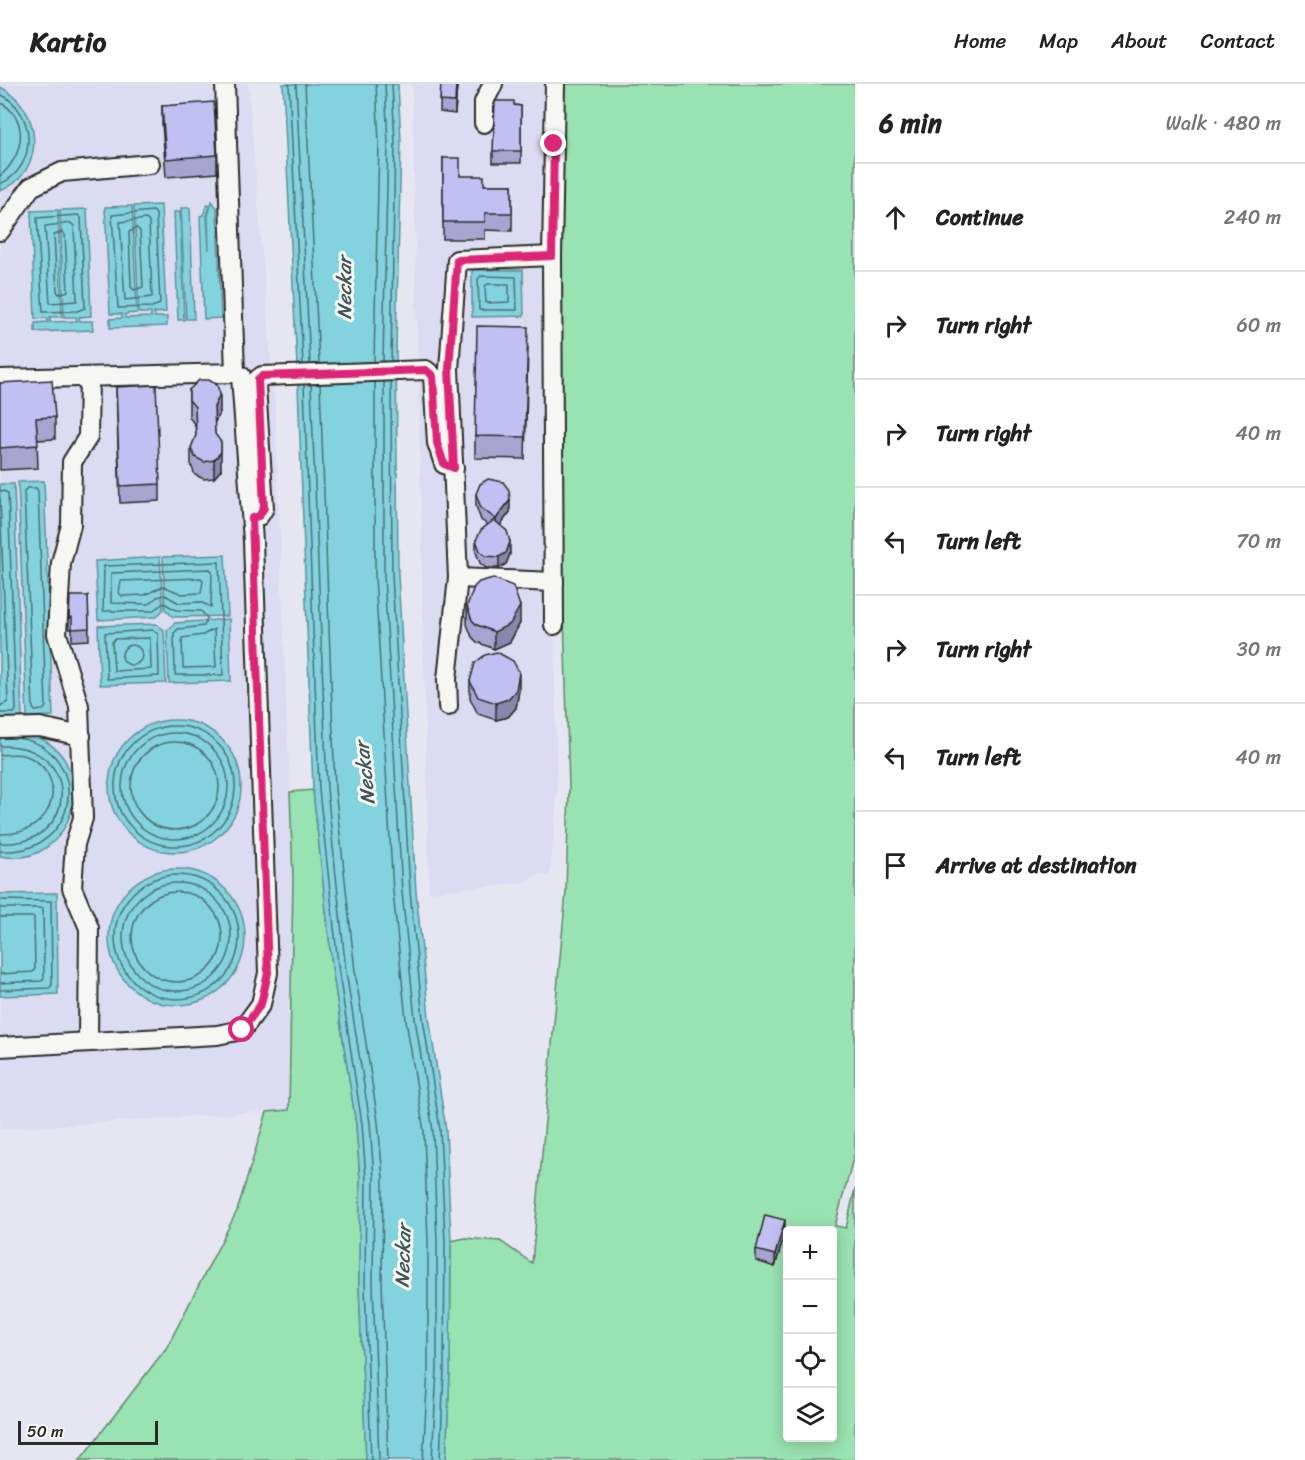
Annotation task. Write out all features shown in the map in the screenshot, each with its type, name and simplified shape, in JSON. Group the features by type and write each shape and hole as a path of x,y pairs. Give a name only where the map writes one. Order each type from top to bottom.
{"lane":[{"path":"225,84 235,373"},
{"path":"484,123 484,102 493,84"},
{"path":"554,625 552,256 555,84"},
{"path":"0,231 31,187 62,172 150,164"},
{"path":"448,706 447,679 458,578 449,369 457,260 552,256"},
{"path":"252,518 259,516 264,508 258,379 262,376 426,370 433,376 437,443 444,464 454,468"},
{"path":"0,380 235,373 241,376 252,518 268,973 261,1004 242,1030 217,1035 0,1047"},
{"path":"88,1042 88,928 72,888 75,844 83,818 79,706 57,634 61,563 70,525 72,462 88,437 89,376"},
{"path":"458,578 554,582"},
{"path":"0,728 40,727 81,736"}],"shaded area":[{"path":"0,84 248,84 275,408 293,878 289,1110 0,1129"},
{"path":"412,84 555,84 554,625 557,792 550,876 540,874 521,883 429,892"}],"green space":[{"path":"555,84 855,84 855,1151 835,1226 783,1226 783,1442 837,1442 837,1226 846,1228 855,1189 855,1460 446,1460 450,1371 451,1241 465,1238 500,1241 532,1263 566,892 569,789 563,582 563,483 554,482"},
{"path":"313,790 333,974 356,1124 360,1179 359,1284 366,1460 80,1460 167,1347 237,1211 267,1112 289,1110 293,878 290,792"}],"water":[{"name":"Neckar","path":"283,84 398,84 401,142 396,346 398,575 416,891 429,1017 446,1130 451,1241 450,1371 446,1460 366,1460 359,1284 360,1179 356,1124 333,974 313,790 298,386"},
{"path":"0,87 14,96 24,109 31,124 34,139 32,155 26,170 16,182 0,191"},
{"path":"212,201 217,208 221,318 204,319 200,216 203,215 207,205 210,205 207,216 209,250 208,216"},
{"path":"161,205 166,312 154,313 155,317 167,317 167,326 110,328 110,319 122,318 122,314 110,314 105,207 132,206 137,313 125,314 125,318 151,317 151,313 139,313 134,206"},
{"path":"181,208 190,208 194,319 186,319"},
{"path":"87,209 91,316 79,317 80,321 92,321 93,330 35,332 35,323 48,322 47,318 35,319 31,211 58,210 62,317 50,317 50,322 77,321 76,317 64,317 60,210"},
{"path":"174,212 180,212 184,320 178,320"},
{"path":"472,270 523,270 524,316 472,317"},
{"path":"44,481 53,716 27,717 18,482"},
{"path":"0,484 14,484 22,718 0,719"},
{"path":"225,555 228,616 173,617 165,609 163,557"},
{"path":"160,557 163,610 156,617 98,620 95,561"},
{"path":"229,619 231,681 169,683 167,631 175,623"},
{"path":"156,624 164,630 166,683 100,685 98,626"},
{"path":"175,720 200,725 222,739 236,761 241,786 236,811 222,833 200,847 175,852 150,847 128,833 114,811 109,786 114,761 128,739 150,725"},
{"path":"0,733 32,735 55,748 68,767 73,788 71,811 62,831 46,847 26,856 0,856"},
{"path":"177,869 203,874 225,889 240,911 245,937 240,963 225,985 203,1000 177,1005 151,1000 129,985 114,963 109,937 114,911 129,889 151,874"},
{"path":"57,893 58,994 0,996 0,894"}],"building":[{"path":"441,84 456,84 455,102 440,101"},
{"path":"495,101 514,101 514,105 521,106 521,151 493,151"},
{"path":"214,102 217,155 166,159 162,106"},
{"path":"443,158 460,158 460,176 484,176 484,185 512,185 512,213 485,213 485,222 443,222"},
{"path":"477,326 528,327 525,437 475,436"},
{"path":"52,380 55,417 36,418 38,445 0,448 0,383"},
{"path":"199,380 209,380 217,385 220,394 214,407 215,434 221,442 221,452 214,460 204,462 195,457 191,448 196,435 195,407 189,400 189,390"},
{"path":"156,385 160,484 120,486 116,387"},
{"path":"488,479 503,482 509,490 510,500 496,519 481,508 476,494 480,484"},
{"path":"494,520 507,531 510,542 506,553 499,557 486,556 480,551 476,540 481,530"},
{"path":"493,578 513,586 520,606 510,624 494,632 477,625 472,620 467,606 474,587 479,582"},
{"path":"70,596 88,596 89,628 72,629 72,617 69,618"},
{"path":"497,652 513,661 519,672 516,690 508,699 496,703 478,697 470,681 475,663 485,655"},
{"path":"765,1215 785,1220 775,1255 756,1250"}],"route":[{"path":"242,1030 261,1004 268,973 252,518 259,516 264,508 256,386 258,379 262,376 426,370 433,376 437,443 444,464 454,468 449,369 450,324 457,260 552,256 554,144"}]}
